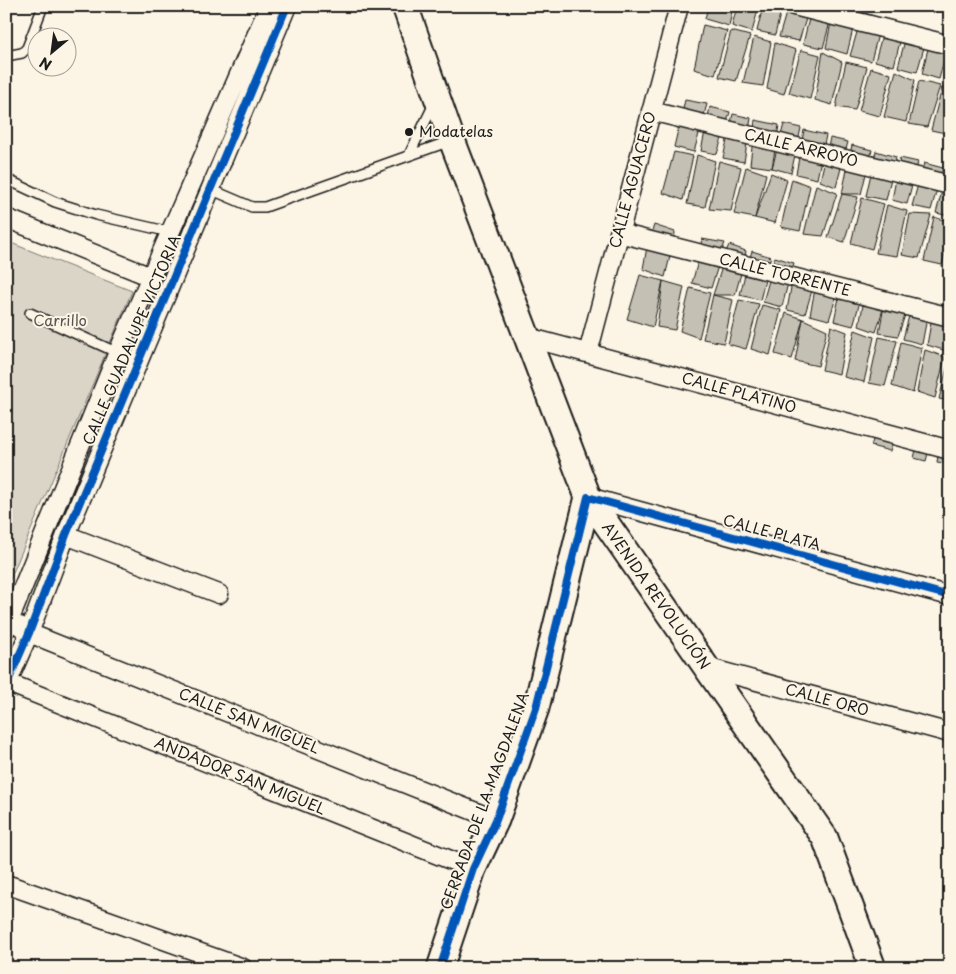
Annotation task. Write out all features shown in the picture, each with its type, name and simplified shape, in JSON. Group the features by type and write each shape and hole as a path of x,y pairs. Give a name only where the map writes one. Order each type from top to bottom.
{"main road":[{"name":"AVENIDA REVOLUCIÓN","path":"405,6 452,140 588,497 825,838 873,968"},
{"name":"CERRADA DE LA MAGDALENA","path":"440,968 473,870 496,820 536,708 588,497"}],"street":[{"name":"CALLE GUADALUPE VICTORIA","path":"8,621 118,352 269,6"},
{"name":"CALLE GUADALUPE VICTORIA","path":"7,683 29,634 66,535 286,6"},
{"name":"CALLE AGUACERO","path":"588,353 679,6"},
{"path":"794,6 950,45"},
{"name":"CALLE ARROYO","path":"651,112 950,185"},
{"path":"6,218 150,278"},
{"name":"CALLE TORRENTE","path":"619,233 950,317"},
{"name":"CALLE PLATINO","path":"527,337 950,450"},
{"name":"CALLE PLATA","path":"588,497 950,596"},
{"path":"66,535 219,594"},
{"name":"CALLE SAN MIGUEL","path":"8,621 29,634 496,820"},
{"name":"CALLE ORO","path":"705,667 950,733"},
{"name":"ANDADOR SAN MIGUEL","path":"7,683 473,870"},
{"path":"6,884 242,968"}],"lane":[{"path":"6,56 22,53 27,48 43,6"},
{"path":"409,155 437,97"},
{"path":"210,189 252,207 265,207 452,140"},
{"path":"6,179 55,202 96,215 170,232"},
{"path":"30,313 138,362"}],"green space":[{"name":"Carrillo","path":"6,241 132,291 6,589"}],"building":[{"path":"708,6 733,6 729,26 705,19"},
{"path":"737,6 759,6 752,32 732,26"},
{"path":"763,6 782,6 775,35 757,31"},
{"path":"788,6 810,6 799,41 779,37"},
{"path":"812,6 834,7 823,48 803,44"},
{"path":"834,7 857,12 847,54 826,48"},
{"path":"863,12 882,19 871,61 850,56"},
{"path":"886,21 904,25 894,66 875,61"},
{"path":"703,25 727,31 715,75 694,69"},
{"path":"909,25 929,30 917,72 898,67"},
{"path":"731,31 750,36 736,81 719,77"},
{"path":"754,37 771,42 763,86 743,83"},
{"path":"775,43 796,50 784,94 767,89"},
{"path":"929,44 947,49 939,79 922,74"},
{"path":"801,50 820,55 810,99 789,93"},
{"path":"823,52 842,62 832,105 815,100"},
{"path":"950,54 950,81 946,80"},
{"path":"846,62 867,67 855,110 836,107"},
{"path":"871,68 891,74 880,116 859,111"},
{"path":"896,71 915,80 906,122 884,117"},
{"path":"919,81 940,86 927,127 909,124"},
{"path":"942,88 950,89 950,134 931,130"},
{"path":"685,100 707,104 694,152 674,147"},
{"path":"710,107 730,112 717,154 701,151"},
{"path":"733,114 751,118 744,162 723,158"},
{"path":"755,120 779,125 772,168 750,165"},
{"path":"784,124 801,128 791,173 772,168"},
{"path":"804,130 826,135 817,179 796,174"},
{"path":"830,138 848,142 836,187 820,181"},
{"path":"852,145 872,150 861,194 842,194"},
{"path":"876,151 896,157 886,200 866,196"},
{"path":"674,152 693,156 683,200 663,193"},
{"path":"697,155 715,161 705,207 687,204"},
{"path":"900,158 918,162 907,204 892,200"},
{"path":"719,161 741,167 731,211 709,209"},
{"path":"924,163 943,168 931,210 912,206"},
{"path":"746,167 766,174 755,218 734,214"},
{"path":"948,169 950,169 950,216 936,213"},
{"path":"771,173 787,180 775,223 755,218"},
{"path":"792,179 810,186 800,231 781,227"},
{"path":"816,185 837,193 823,236 804,234"},
{"path":"842,194 858,197 844,242 828,237"},
{"path":"862,198 884,204 872,249 851,243"},
{"path":"887,205 907,211 897,256 876,253"},
{"path":"910,214 931,215 919,258 902,255"},
{"path":"934,217 950,222 950,234 942,265 924,261"},
{"path":"654,225 675,232 674,242 650,237"},
{"path":"702,239 725,243 720,255 700,248"},
{"path":"729,245 746,251 744,260 725,254"},
{"path":"647,247 671,252 665,277 643,269"},
{"path":"752,251 771,257 767,266 749,261"},
{"path":"700,254 719,263 711,288 692,283"},
{"path":"775,257 794,263 791,272 770,268"},
{"path":"722,267 742,270 735,295 713,295"},
{"path":"746,270 766,276 760,300 740,295"},
{"path":"640,275 663,281 653,327 627,319"},
{"path":"770,277 788,283 782,307 763,302"},
{"path":"663,281 684,287 675,330 657,327"},
{"path":"792,282 813,287 805,314 787,310"},
{"path":"690,288 710,293 699,338 680,331"},
{"path":"815,289 837,294 829,320 810,315"},
{"path":"840,293 861,298 853,326 834,321"},
{"path":"713,295 733,300 724,343 703,339"},
{"path":"739,300 759,304 746,349 728,344"},
{"path":"864,300 884,306 876,332 859,326"},
{"path":"762,305 781,310 770,355 751,349"},
{"path":"884,306 906,312 898,336 879,333"},
{"path":"910,312 927,318 922,344 903,339"},
{"path":"786,313 803,319 792,359 775,354"},
{"path":"932,317 950,322 950,339 947,351 927,345"},
{"path":"803,319 827,330 818,366 795,361"},
{"path":"831,326 847,332 839,374 822,370"},
{"path":"855,330 874,337 864,382 844,377"},
{"path":"879,337 897,341 885,386 869,383"},
{"path":"901,342 922,348 913,393 892,386"},
{"path":"925,350 945,357 935,398 917,392"},
{"path":"950,356 950,401 939,399"},
{"path":"897,427 890,451 871,446 875,434"},
{"path":"920,434 932,437 926,461 914,458"},
{"path":"941,439 948,441 944,463 937,462"}],"cycle path":[{"path":"6,686 29,633 66,535 287,6"},
{"path":"440,968 473,869 496,820 536,708 588,497 950,596"}],"place":[{"name":"Modatelas","path":"409,132"}]}
